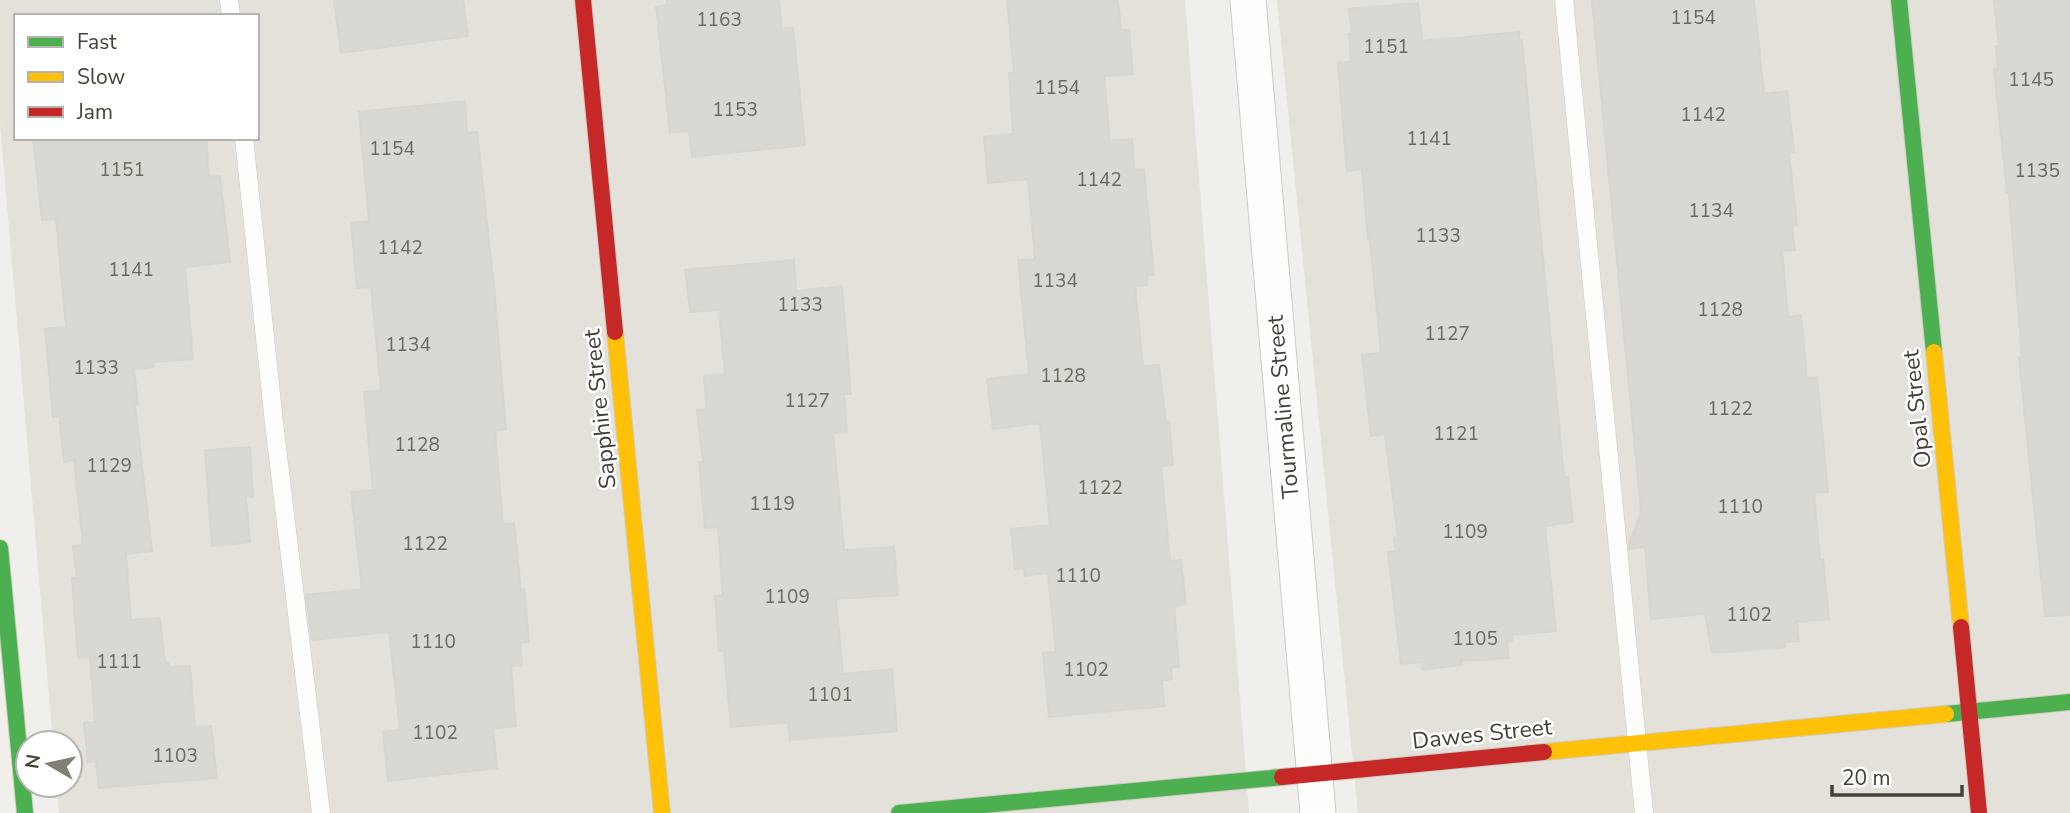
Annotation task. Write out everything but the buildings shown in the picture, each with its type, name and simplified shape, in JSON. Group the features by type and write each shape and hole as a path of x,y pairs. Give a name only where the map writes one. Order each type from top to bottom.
{"street":[{"name":"Sapphire Street","path":"583,0 662,813"},
{"name":"Tourmaline Street","path":"1248,0 1318,813"},
{"name":"Opal Street","path":"1899,0 1979,813"},
{"path":"0,548 25,813"},
{"name":"Dawes Street","path":"900,813 981,809 1637,741 2070,702"}],"lane":[{"path":"1564,0 1643,813"},
{"path":"244,140 274,423 321,813"}],"shaded area":[{"path":"0,0 1185,0 1249,813 59,813 58,799 84,799 84,729 52,729 0,123"},
{"path":"1277,0 2070,0 2070,813 1358,813"}],"traffic: fast":[{"path":"1899,0 1934,352"},
{"path":"0,548 25,813"},
{"path":"1946,714 2070,702"},
{"path":"899,813 1282,777"}],"traffic: slow":[{"path":"615,332 662,813"},
{"path":"1934,352 1961,627"},
{"path":"1544,752 1946,714"}],"traffic: jam":[{"path":"583,0 615,332"},
{"path":"1961,627 1979,813"},
{"path":"1282,777 1544,752"}]}
